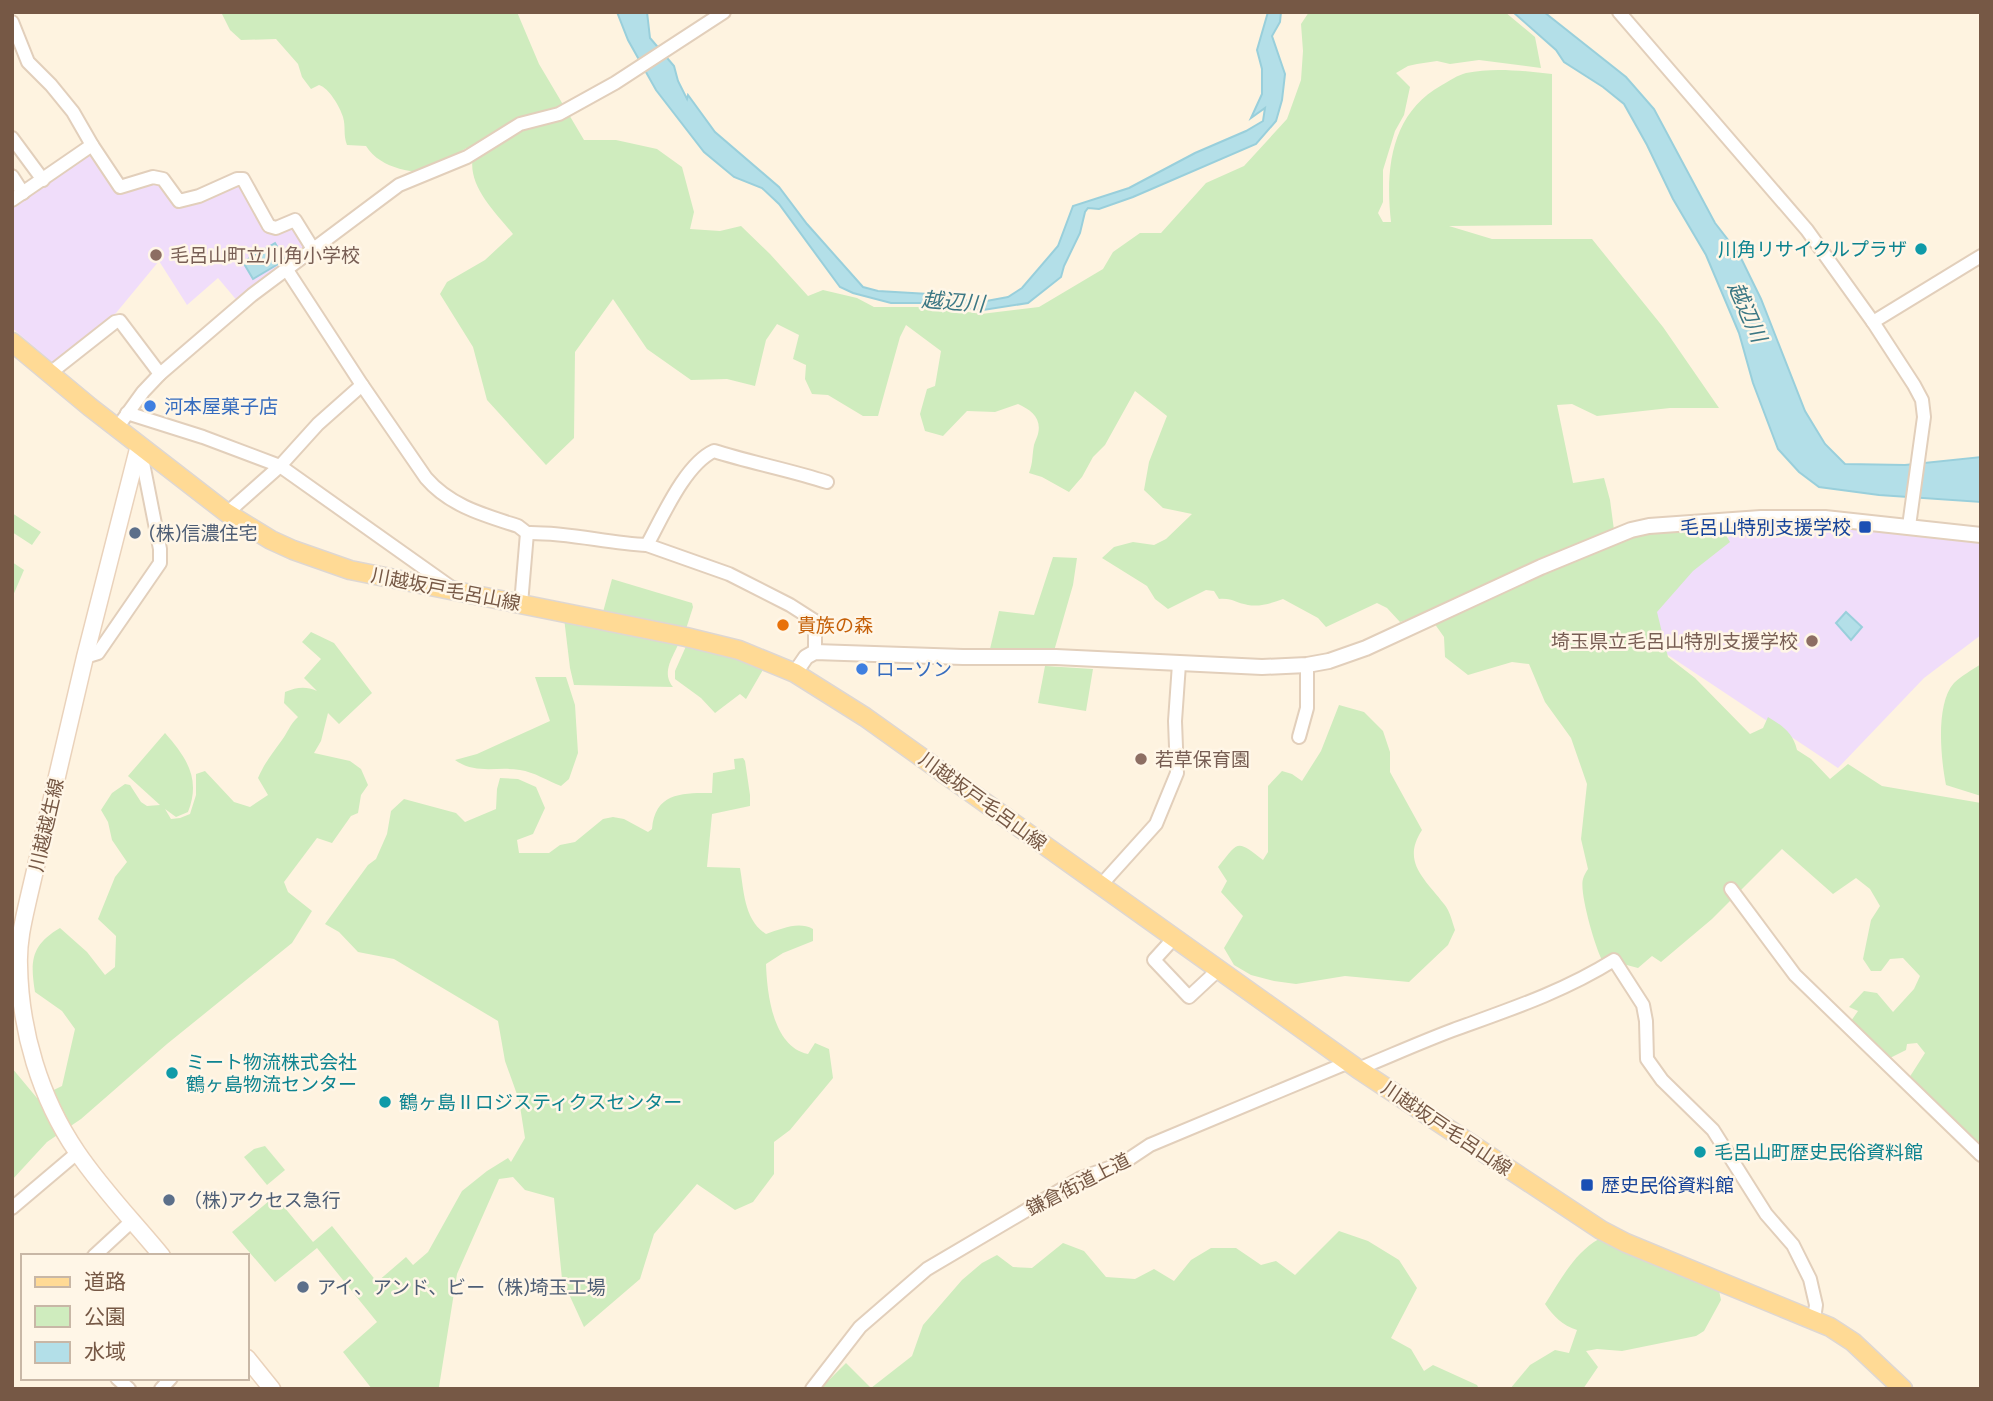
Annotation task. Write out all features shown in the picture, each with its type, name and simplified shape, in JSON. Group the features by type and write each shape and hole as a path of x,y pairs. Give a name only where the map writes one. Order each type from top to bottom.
{"main road":[{"name":"川越坂戸毛呂山線","path":"12,342 48,374 122,420 139,445 227,513 271,540 350,570 717,644 795,673 865,717 1354,1065 1601,1230 1814,1319 1853,1342 1903,1389"},
{"name":"川越越生線","path":"139,445 85,657 26,906 15,965 25,1028 38,1076 55,1114 77,1153 160,1254"},
{"path":"248,1360 272,1389"}],"street":[{"path":"456,591 280,466 202,437 122,420 160,374 253,295 399,185 467,157 520,124 559,114 724,12"},
{"path":"1619,12 1788,207 1874,322 1914,385 1922,400 1924,417 1910,519"},
{"path":"12,22 28,62 67,104 120,187 153,177 163,179 179,201 243,179 269,226 276,228 295,220 313,248"},
{"path":"12,138 43,180"},
{"path":"12,176 18,197 92,145"},
{"path":"1874,322 1981,256"},
{"path":"287,270 362,385 436,489 453,502 518,526 527,533 561,533 647,545 729,574 815,621 816,652"},
{"path":"48,374 115,322 120,321 160,374"},
{"path":"227,513 280,466 318,424 362,385"},
{"path":"85,657 98,653 160,563 160,549 139,445"},
{"path":"647,545 694,467 714,451 756,464 786,468 827,482"},
{"path":"795,673 806,657 816,652 1056,657 1262,667 1307,665 1329,661 1366,648 1541,567 1631,530 1668,524 1761,518 1910,519 1981,535"},
{"path":"521,604 527,533"},
{"path":"1101,885 1156,824 1177,773 1175,721 1179,664"},
{"path":"1299,737 1307,708 1307,665"},
{"path":"1731,889 1795,975 1981,1155"},
{"path":"1174,938 1154,960 1189,997 1218,970"},
{"name":"鎌倉街道上道","path":"812,1389 860,1327 927,1269 1081,1178 1123,1163 1150,1145 1354,1065 1541,998 1586,978 1614,960 1643,1005 1647,1059 1662,1080 1713,1130 1760,1205 1793,1245 1810,1279 1816,1305 1814,1319"},
{"path":"12,1208 77,1153"},
{"path":"96,1254 133,1220"}],"shaded area":[{"name":"毛呂山町立川角小学校","path":"90,154 96,157 119,191 143,182 162,182 178,206 237,183 241,185 264,228 276,234 290,227 295,228 307,248 239,303 218,278 187,305 159,261 116,313 54,364 12,328 12,207"},
{"name":"埼玉県立毛呂山特別支援学校","path":"1803,524 1981,542 1981,635 1924,678 1838,768 1656,647 1626,612 1680,578 1737,530 1762,525 1765,529 1797,527"}],"green space":[{"path":"221,12 517,12 539,64 584,140 616,140 657,149 682,167 694,212 690,229 720,231 741,226 808,296 823,290 857,298 874,307 936,307 981,314 1039,307 1103,269 1113,252 1140,233 1161,233 1206,183 1244,166 1287,119 1301,80 1301,24 1309,12 1505,12 1535,37 1541,68 1479,60 1450,64 1437,61 1408,66 1396,73 1410,87 1404,115 1395,131 1383,170 1383,202 1378,213 1383,222 1391,222 1389,182 1395,144 1412,111 1425,97 1460,75 1477,71 1552,74 1552,225 1449,226 1492,239 1592,239 1663,327 1719,408 1670,408 1597,416 1572,404 1557,405 1573,483 1604,478 1616,545 1640,531 1724,532 1730,542 1693,571 1657,612 1668,657 1695,678 1750,734 1763,728 1768,717 1787,730 1797,750 1811,759 1830,779 1848,764 1882,786 1981,803 1981,1146 1909,1078 1925,1053 1917,1043 1907,1044 1906,1050 1888,1059 1851,1021 1858,1011 1849,1007 1864,991 1877,993 1893,1012 1914,989 1920,976 1903,958 1890,959 1881,971 1871,971 1863,959 1871,920 1880,906 1870,889 1856,878 1833,894 1782,849 1712,919 1661,962 1652,956 1638,968 1623,964 1616,954 1602,960 1588,920 1582,886 1588,869 1581,839 1587,784 1571,738 1545,702 1529,664 1512,662 1468,675 1445,657 1444,637 1427,613 1400,622 1387,608 1377,603 1326,627 1318,618 1283,599 1261,605 1248,605 1219,599 1214,591 1206,590 1168,609 1155,599 1147,586 1102,558 1114,547 1133,542 1154,545 1166,539 1192,514 1163,508 1144,490 1149,462 1167,416 1135,391 1105,445 1093,457 1082,477 1069,492 1029,473 1039,428 1037,419 1031,412 1018,404 995,412 967,411 943,436 925,431 920,414 927,389 935,386 941,351 906,325 900,337 878,416 863,416 828,395 812,394 805,379 806,365 793,359 799,335 777,324 766,340 755,386 727,379 691,380 647,349 613,299 575,352 574,438 546,465 487,400 473,347 440,294 447,282 485,260 513,234 478,188 472,167 473,156 467,148 459,153 442,174 421,173 390,165 372,154 366,146 347,145 342,113 327,90 319,85 311,89 302,77 298,64 276,39 241,40 230,30"},
{"path":"12,513 41,532 32,545 12,532"},
{"path":"1053,557 1077,558 1073,585 1054,651 990,649 999,611 1034,615"},
{"path":"12,562 24,570 12,598"},
{"path":"612,579 692,603 686,629 603,612"},
{"path":"564,618 677,641 668,672 673,687 574,685"},
{"path":"311,632 334,643 372,693 339,724 328,713 321,741 314,753 350,761 361,769 368,785 361,795 358,813 351,816 332,843 317,838 284,882 288,892 312,911 292,943 167,1044 81,1119 47,1142 12,1180 12,1068 37,1098 62,1086 75,1029 62,1011 35,992 33,963 38,948 50,934 60,928 87,952 105,975 115,967 116,936 98,919 115,877 127,862 112,840 108,822 101,810 112,793 125,784 130,785 141,802 147,806 160,805 128,776 165,733 180,751 190,770 193,789 188,812 176,817 165,809 171,819 190,814 196,795 196,774 205,771 234,802 250,807 268,795 258,778 298,717 284,703 285,692 301,688 317,691 304,678 321,659 302,642"},
{"path":"687,644 717,651 764,668 746,699 740,694 715,713 701,698 675,679 675,671"},
{"path":"1981,664 1981,796 1946,785 1941,733 1948,692 1957,680"},
{"path":"1045,666 1093,669 1086,711 1038,703"},
{"path":"535,677 566,677 575,705 578,753 569,779 561,786 525,771 479,769 455,760 477,754 550,721"},
{"path":"1339,705 1364,712 1383,731 1390,752 1390,772 1422,830 1414,852 1418,870 1448,910 1455,930 1448,945 1409,982 1345,976 1296,984 1274,981 1251,975 1234,965 1224,948 1243,916 1221,892 1227,881 1218,867 1238,846 1248,849 1263,860 1268,852 1268,786 1282,771 1302,781 1321,751"},
{"path":"743,758 750,806 712,814 707,867 740,868 749,913 766,934 796,926 813,929 813,941 783,953 766,964 768,990 774,1018 787,1041 808,1054 815,1043 829,1049 833,1078 790,1130 774,1142 774,1174 753,1202 735,1210 697,1184 654,1234 640,1279 584,1327 562,1279 554,1198 525,1190 513,1177 499,1179 457,1274 439,1387 372,1389 343,1352 377,1322 317,1248 275,1282 232,1232 275,1196 313,1242 332,1226 377,1282 406,1257 413,1265 428,1252 462,1191 508,1158 511,1162 525,1138 519,1100 505,1061 498,1021 394,959 358,952 339,932 325,924 368,865 376,859 387,834 391,811 404,799 456,813 465,822 496,809 500,778 518,779 536,787 545,808 533,834 517,840 519,853 549,853 560,845 575,842 603,819 624,819 648,832 665,801 691,793 712,793 713,773 735,769 734,759"},
{"path":"265,1146 285,1170 267,1185 244,1157 254,1149"},
{"path":"1339,1231 1368,1241 1399,1260 1417,1288 1391,1338 1411,1349 1424,1371 1433,1365 1477,1385 1479,1389 820,1389 846,1363 871,1388 912,1356 923,1325 962,1280 982,1263 997,1255 1013,1267 1032,1268 1063,1243 1084,1251 1106,1277 1135,1279 1154,1269 1174,1281 1191,1260 1211,1248 1236,1248 1261,1265 1276,1261 1295,1275"},
{"path":"1599,1239 1718,1286 1721,1300 1704,1331 1696,1336 1622,1351 1586,1351 1598,1367 1583,1389 1510,1389 1530,1365 1555,1350 1569,1353 1577,1330 1559,1320 1545,1304 1575,1260"}],"water":[{"name":"越辺川","path":"617,12 647,12 650,38 674,66 687,99 688,95 715,132 779,187 807,224 863,287 981,302 1008,297 1022,288 1058,246 1073,206 1129,188 1263,121 1265,108 1251,118 1262,94 1262,69 1257,50 1268,12 1281,12 1280,22 1272,36 1285,74 1276,121 1256,144 1133,197 1099,209 1088,208 1061,277 1028,303 983,310 929,303 891,303 840,287 779,204 762,188 734,177 704,152 656,90 628,40"},
{"name":"越辺川","path":"1513,12 1544,12 1626,77 1654,109 1715,223 1739,254 1761,299 1805,411 1825,444 1845,464 1905,465 1981,457 1981,502 1879,495 1819,487 1799,472 1778,449 1753,383 1739,333 1706,255 1673,199 1624,104 1564,62 1556,50"},
{"path":"275,243 285,260 253,279 243,262"},
{"path":"1846,612 1862,627 1851,640 1836,623"}],"place":[{"name":"川角リサイクルプラザ","path":"1921,249"},
{"name":"毛呂山町立川角小学校","path":"156,255"},
{"name":"河本屋菓子店","path":"150,406"},
{"name":"毛呂山特別支援学校","path":"1865,527"},
{"name":"(株)信濃住宅","path":"135,533"},
{"name":"貴族の森","path":"783,625"},
{"name":"埼玉県立毛呂山特別支援学校","path":"1812,641"},
{"name":"ローソン","path":"862,669"},
{"name":"若草保育園","path":"1141,759"},
{"name":"ミート物流株式会社 鶴ヶ島物流センター","path":"172,1073"},
{"name":"鶴ヶ島Ⅱロジスティクスセンター","path":"385,1102"},
{"name":"毛呂山町歴史民俗資料館","path":"1700,1152"},
{"name":"歴史民俗資料館","path":"1587,1185"},
{"name":"（株)アクセス急行","path":"169,1200"},
{"name":"アイ、アンド、ビー（株)埼玉工場","path":"303,1287"}]}
